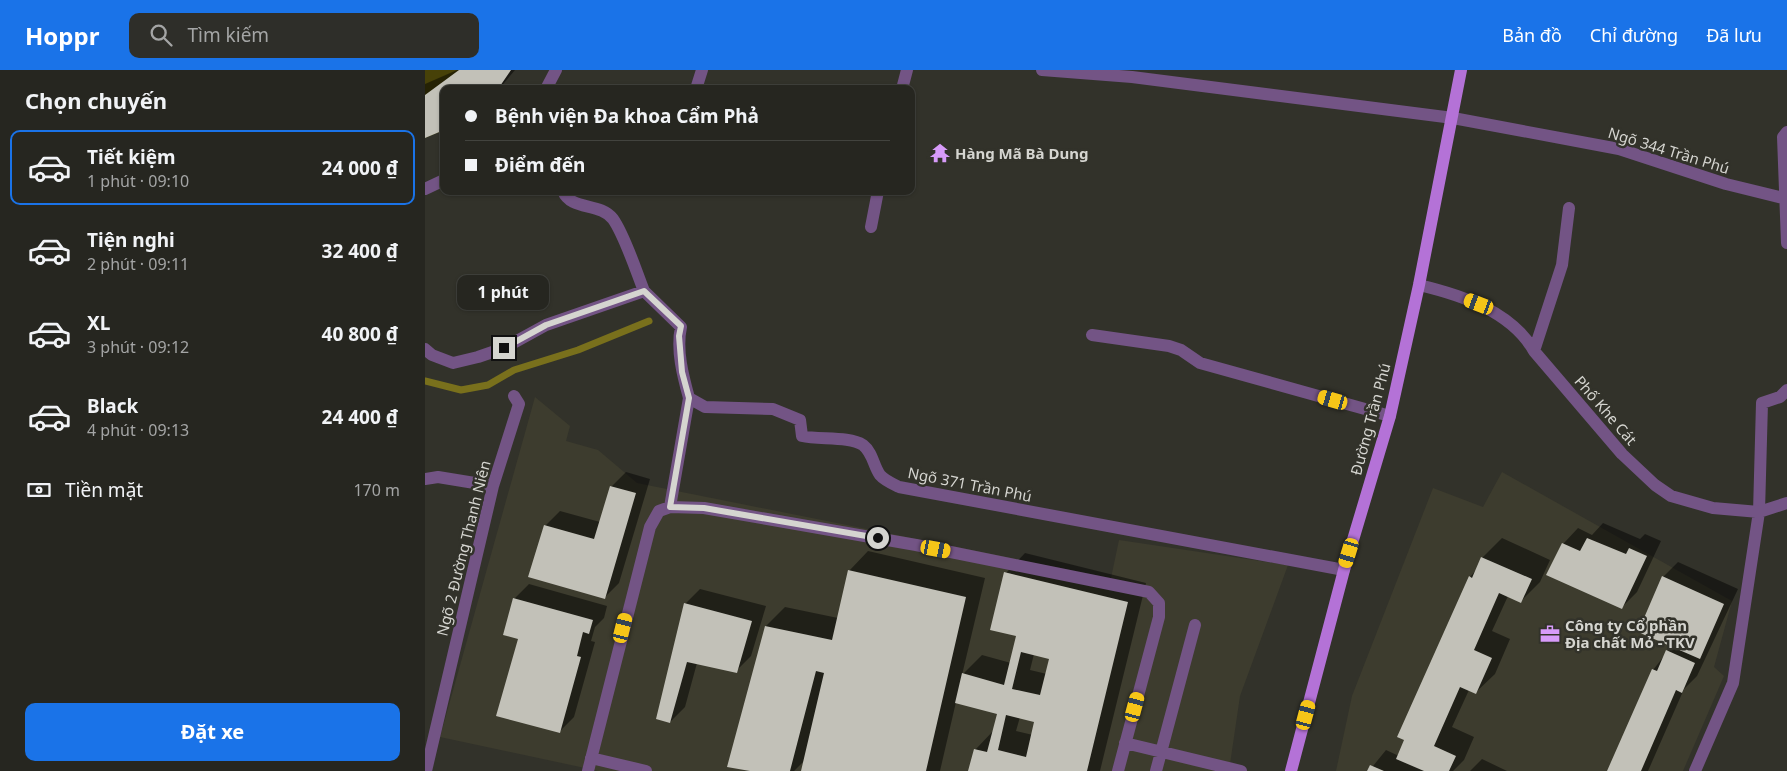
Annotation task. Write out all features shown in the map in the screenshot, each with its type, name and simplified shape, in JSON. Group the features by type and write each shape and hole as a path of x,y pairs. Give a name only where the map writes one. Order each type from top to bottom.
{"main road":[{"name":"Đường Trần Phú","path":"1291,771 1344,570 1390,416 1419,285 1461,70"}],"street":[{"path":"549,85 556,70"},
{"path":"698,85 703,70"},
{"path":"903,85 907,70"},
{"name":"Ngõ 344 Trần Phú","path":"1042,70 1207,86 1453,118 1619,149 1726,184 1786,199"},
{"path":"1787,132 1783,137 1787,243"},
{"path":"425,189 440,182"},
{"path":"565,195 575,203 596,207 613,219 644,291 681,326 679,336 682,372 689,398 670,507"},
{"path":"871,227 877,195"},
{"path":"1534,351 1562,265 1569,208"},
{"name":"Phố Khe Cát","path":"1419,285 1448,292 1479,304 1526,336 1534,351 1622,454 1655,485 1671,496 1713,508 1759,512 1787,503"},
{"path":"425,349 432,355 453,363 478,357 504,348 546,325 644,291"},
{"path":"1092,336 1169,346 1181,350 1200,363 1390,416"},
{"path":"1695,771 1733,683 1759,512 1762,403 1780,397 1787,390"},
{"name":"Ngõ 2 Đường Thanh Niên","path":"429,769 493,486 519,404 514,396"},
{"name":"Ngõ 371 Trần Phú","path":"689,398 705,407 773,409 800,420 802,436 816,440 835,439 861,444 872,455 881,477 899,487 1344,570"},
{"path":"425,479 437,477 493,486"},
{"path":"588,771 650,527 659,512 670,507 704,508 916,545 1149,592 1159,603 1159,617 1118,771"},
{"path":"1156,771 1195,625"},
{"path":"1125,743 1241,771"},
{"path":"591,758 646,771"}],"shaded area":[{"path":"425,70 511,70 458,85 440,85 440,132 425,138"},
{"path":"535,397 570,426 566,441 598,450 637,483 1111,578 1119,540 1288,565 1240,696 1229,771 599,771 440,737"},
{"name":"Công ty Cổ phần Địa chất Mỏ - TKV","path":"1502,472 1732,601 1714,667 1724,676 1683,771 1336,771 1352,696 1433,488 1483,507"}],"building":[{"path":"459,70 511,70 501,85 440,85 440,132 425,138 425,95"},
{"path":"610,486 636,493 605,599 528,577 544,525 594,539"},
{"path":"1587,538 1626,554 1629,548 1647,556 1622,609 1546,575 1562,543 1580,551"},
{"path":"1481,557 1532,579 1521,603 1499,593 1474,650 1492,658 1476,694 1460,687 1434,746 1456,756 1449,771 1424,771 1396,759 1404,740 1397,737 1469,576 1472,578"},
{"path":"848,570 966,597 926,771 801,771 824,673 816,671 790,771 750,771 727,767 765,626 832,640"},
{"path":"1004,572 1128,602 1087,771 968,771 974,749 987,752 997,714 955,703 962,673 1004,685 1016,636 990,630","holes":["1021,652 1049,659 1040,695 1012,689","1006,715 1034,722 1026,757 998,750"]},
{"path":"1662,576 1724,604 1700,659 1638,632"},
{"path":"513,598 593,620 589,634 583,632 577,656 581,657 560,733 496,716 518,639 503,635"},
{"path":"684,603 752,621 737,673 687,662 670,723 656,719"},
{"path":"1666,650 1695,663 1682,693 1676,690 1641,771 1607,771 1652,669 1657,671"},
{"path":"1370,765 1384,771 1367,771"}],"waterway":[{"path":"425,381 461,390 488,385 514,370 578,350 649,321"}],"place":[{"name":"Hàng Mã Bà Dung","path":"940,153"},
{"name":"Công ty Cổ phần Địa chất Mỏ - TKV","path":"1550,634"}],"route":[{"path":"504,348 546,325 644,291 681,326 679,336 682,372 689,398 676,483 670,507 704,508 878,538"}]}
